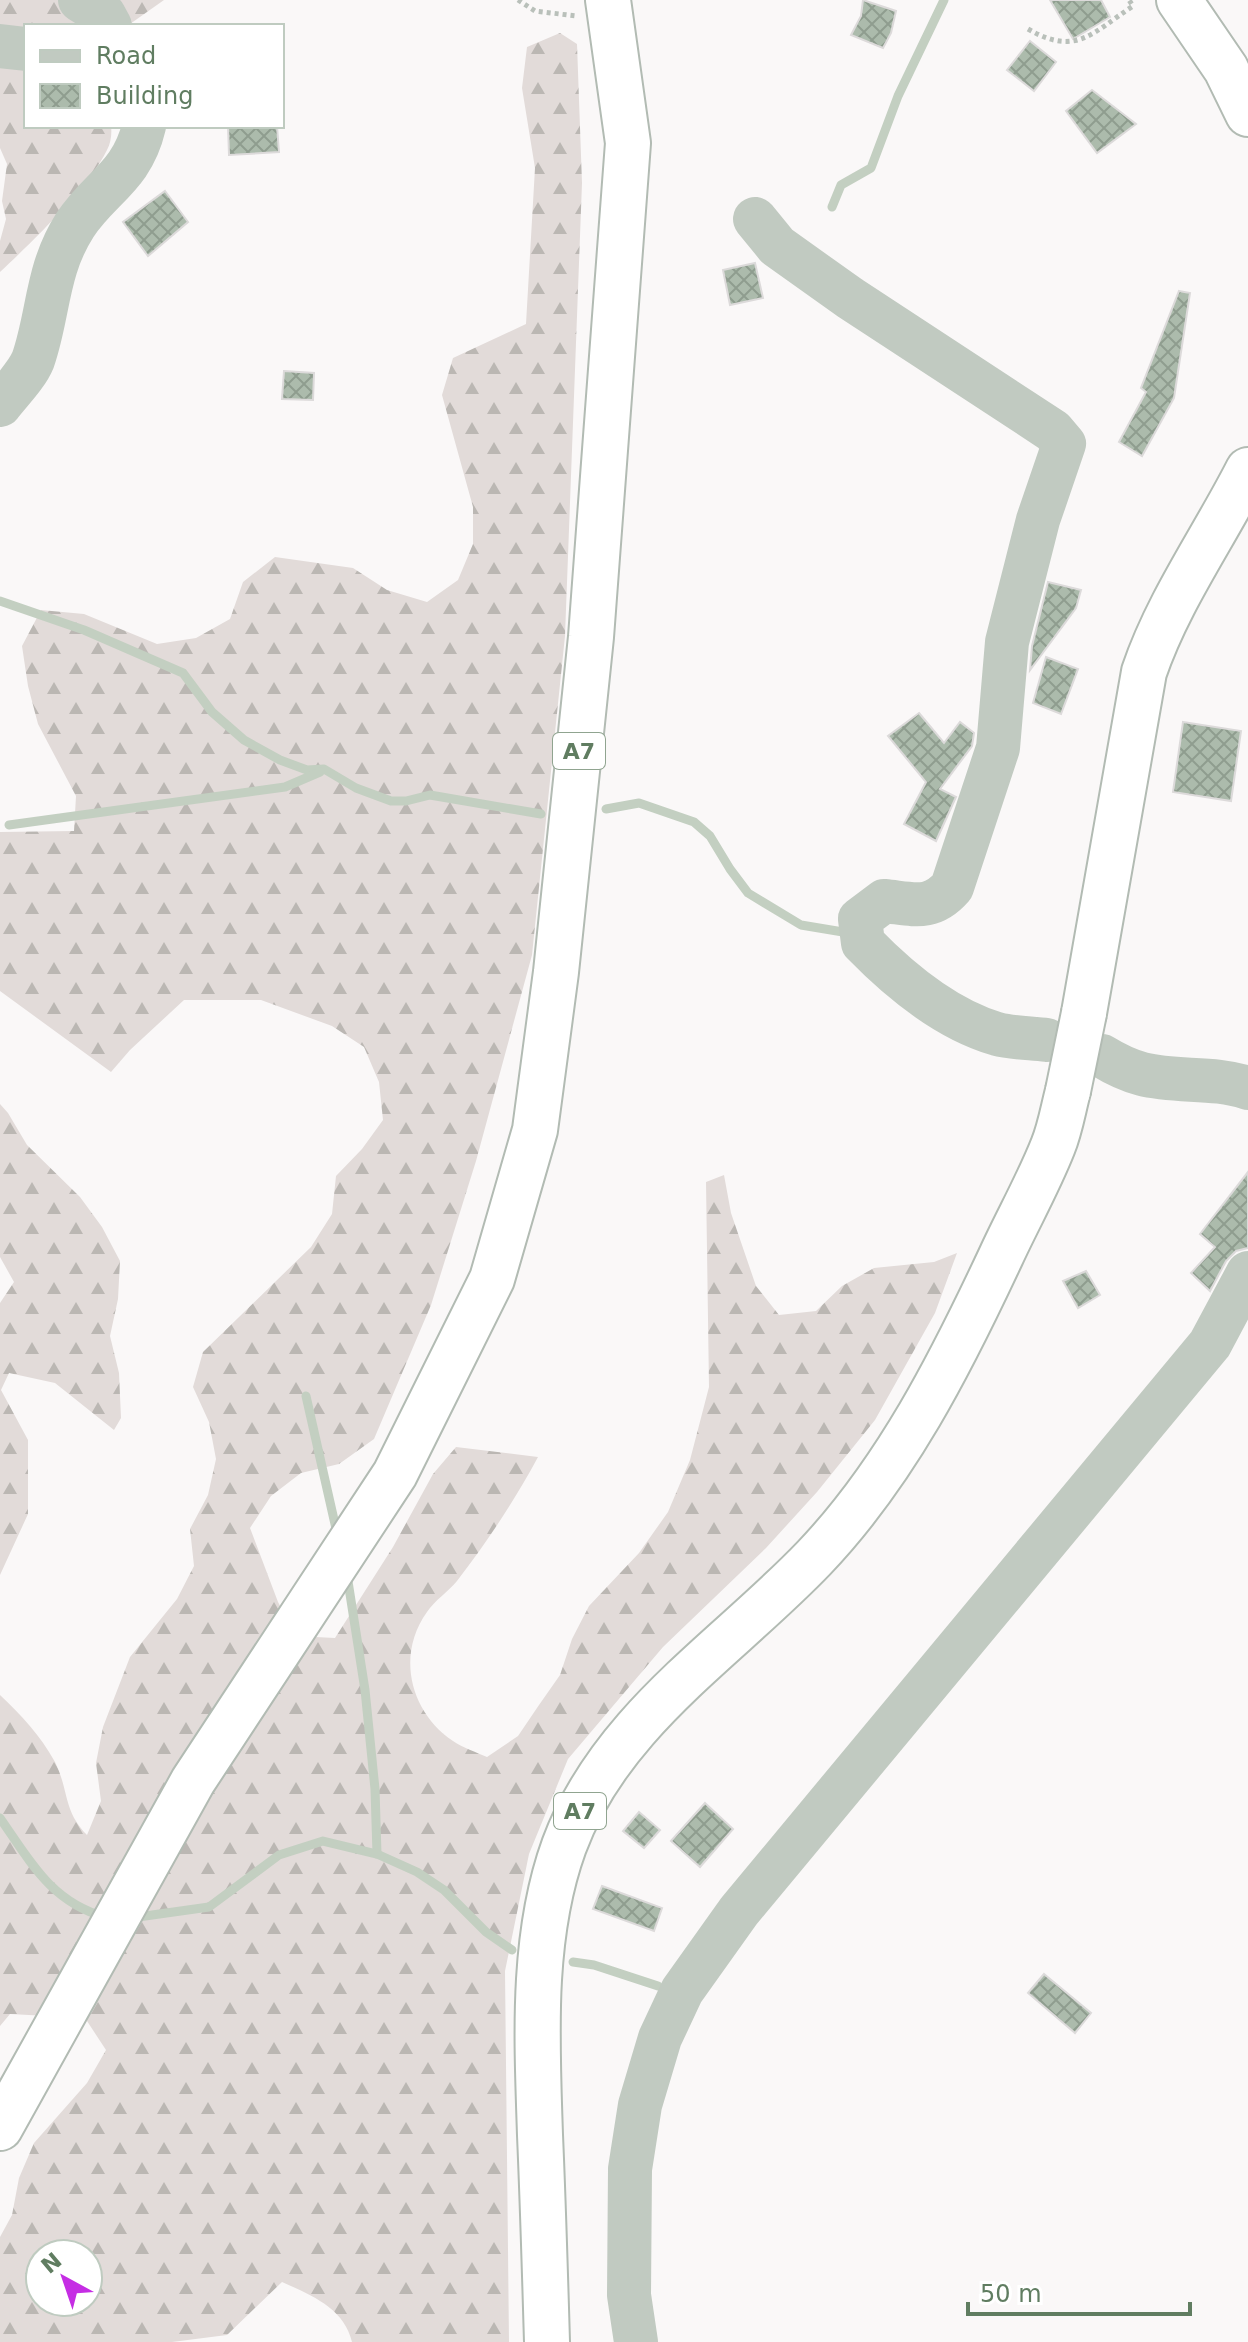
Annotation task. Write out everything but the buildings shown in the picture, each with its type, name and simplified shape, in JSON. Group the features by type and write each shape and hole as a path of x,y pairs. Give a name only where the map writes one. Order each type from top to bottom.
{"highway":[{"path":"1179,0 1226,69 1248,114"},
{"name":"A7","path":"0,2128 193,1781 395,1474 492,1279 535,1130 556,972 591,637 628,143 592,8"},
{"name":"A7","path":"547,2342 539,2001 549,1903 564,1847 591,1789 632,1732 815,1557 874,1485 924,1405 965,1328 1054,1143 1084,1013 1150,652 1248,470"}],"street":[{"path":"80,0 104,15 109,24"},
{"path":"0,46 24,49"},
{"path":"119,176 120,128"},
{"path":"0,405 32,362 52,273 75,225 139,149 144,128"},
{"path":"755,219 777,246 850,298 1053,431 1064,444 1038,520 1007,642 998,748 952,887 941,899 927,905 884,901 860,919 863,943 900,977 944,1009 998,1034 1047,1040"},
{"path":"1102,1056 1120,1067 1144,1075 1229,1082 1248,1088"},
{"path":"636,2342 629,2295 630,2169 640,2105 660,2038 682,1991 739,1911 1210,1344 1248,1273"}],"path":[{"path":"518,0 535,11 592,8"},
{"path":"1028,29 1046,40 1080,42 1133,6 1129,0"}],"green space":[{"path":"0,0 60,0 96,24 24,24 24,128 111,128 110,141 99,165 87,181 0,272 0,241 6,219 2,201 7,164 0,148"},
{"path":"106,0 164,0 130,24"},
{"path":"560,33 577,44 582,183 565,636 532,955 476,1161 431,1305 374,1439 339,1464 301,1473 271,1496 250,1528 278,1602 296,1636 335,1638 393,1547 433,1474 456,1447 538,1457 479,1551 457,1581 427,1612 412,1646 412,1682 426,1715 453,1741 487,1757 518,1736 560,1675 572,1639 589,1606 639,1553 668,1512 690,1460 709,1387 706,1182 724,1175 731,1213 756,1286 779,1315 816,1311 842,1286 874,1268 934,1262 957,1253 935,1313 875,1420 817,1492 766,1548 663,1647 568,1759 529,1854 505,1971 509,2342 352,2342 342,2320 325,2304 282,2282 227,2335 172,2342 0,2342 0,2237 12,2215 19,2178 34,2143 87,2083 106,2050 85,2018 10,2014 0,2026 0,1695 30,1726 49,1752 59,1772 70,1809 87,1835 101,1801 96,1763 103,1727 130,1657 177,1599 194,1566 190,1529 208,1495 216,1459 209,1422 193,1387 203,1352 311,1247 332,1214 336,1176 362,1149 383,1120 379,1082 364,1047 332,1026 261,1000 184,1000 111,1072 0,991 0,832 74,831 76,796 38,724 22,646 41,610 84,614 157,644 196,638 230,619 243,582 275,557 353,568 387,590 427,602 458,580 473,544 473,507 442,395 453,358 526,324 535,168 522,88 527,47"},
{"path":"0,1104 27,1145 80,1197 102,1227 120,1261 118,1299 110,1336 119,1373 121,1418 114,1430 55,1383 9,1373 1,1390 28,1440 28,1514 0,1575 0,1303 14,1282 0,1257"}],"waterway":[{"path":"832,207 841,185 871,168 898,96 944,0"},
{"path":"0,601 84,630 183,673 212,712 244,740 280,760 307,770 324,769 356,788 391,801 430,795 541,814"},
{"path":"9,825 285,787 320,772"},
{"path":"606,809 639,803 694,822 710,836 748,893 801,925 849,933"},
{"path":"306,1396 337,1533"},
{"path":"347,1575 365,1690 375,1789 377,1854"},
{"path":"0,1818 32,1864 56,1890 86,1910 105,1917"},
{"path":"131,1918 209,1907 279,1855 323,1841 377,1854 417,1872 444,1890 486,1932 512,1950"},
{"path":"573,1962 594,1965 658,1986"}]}
